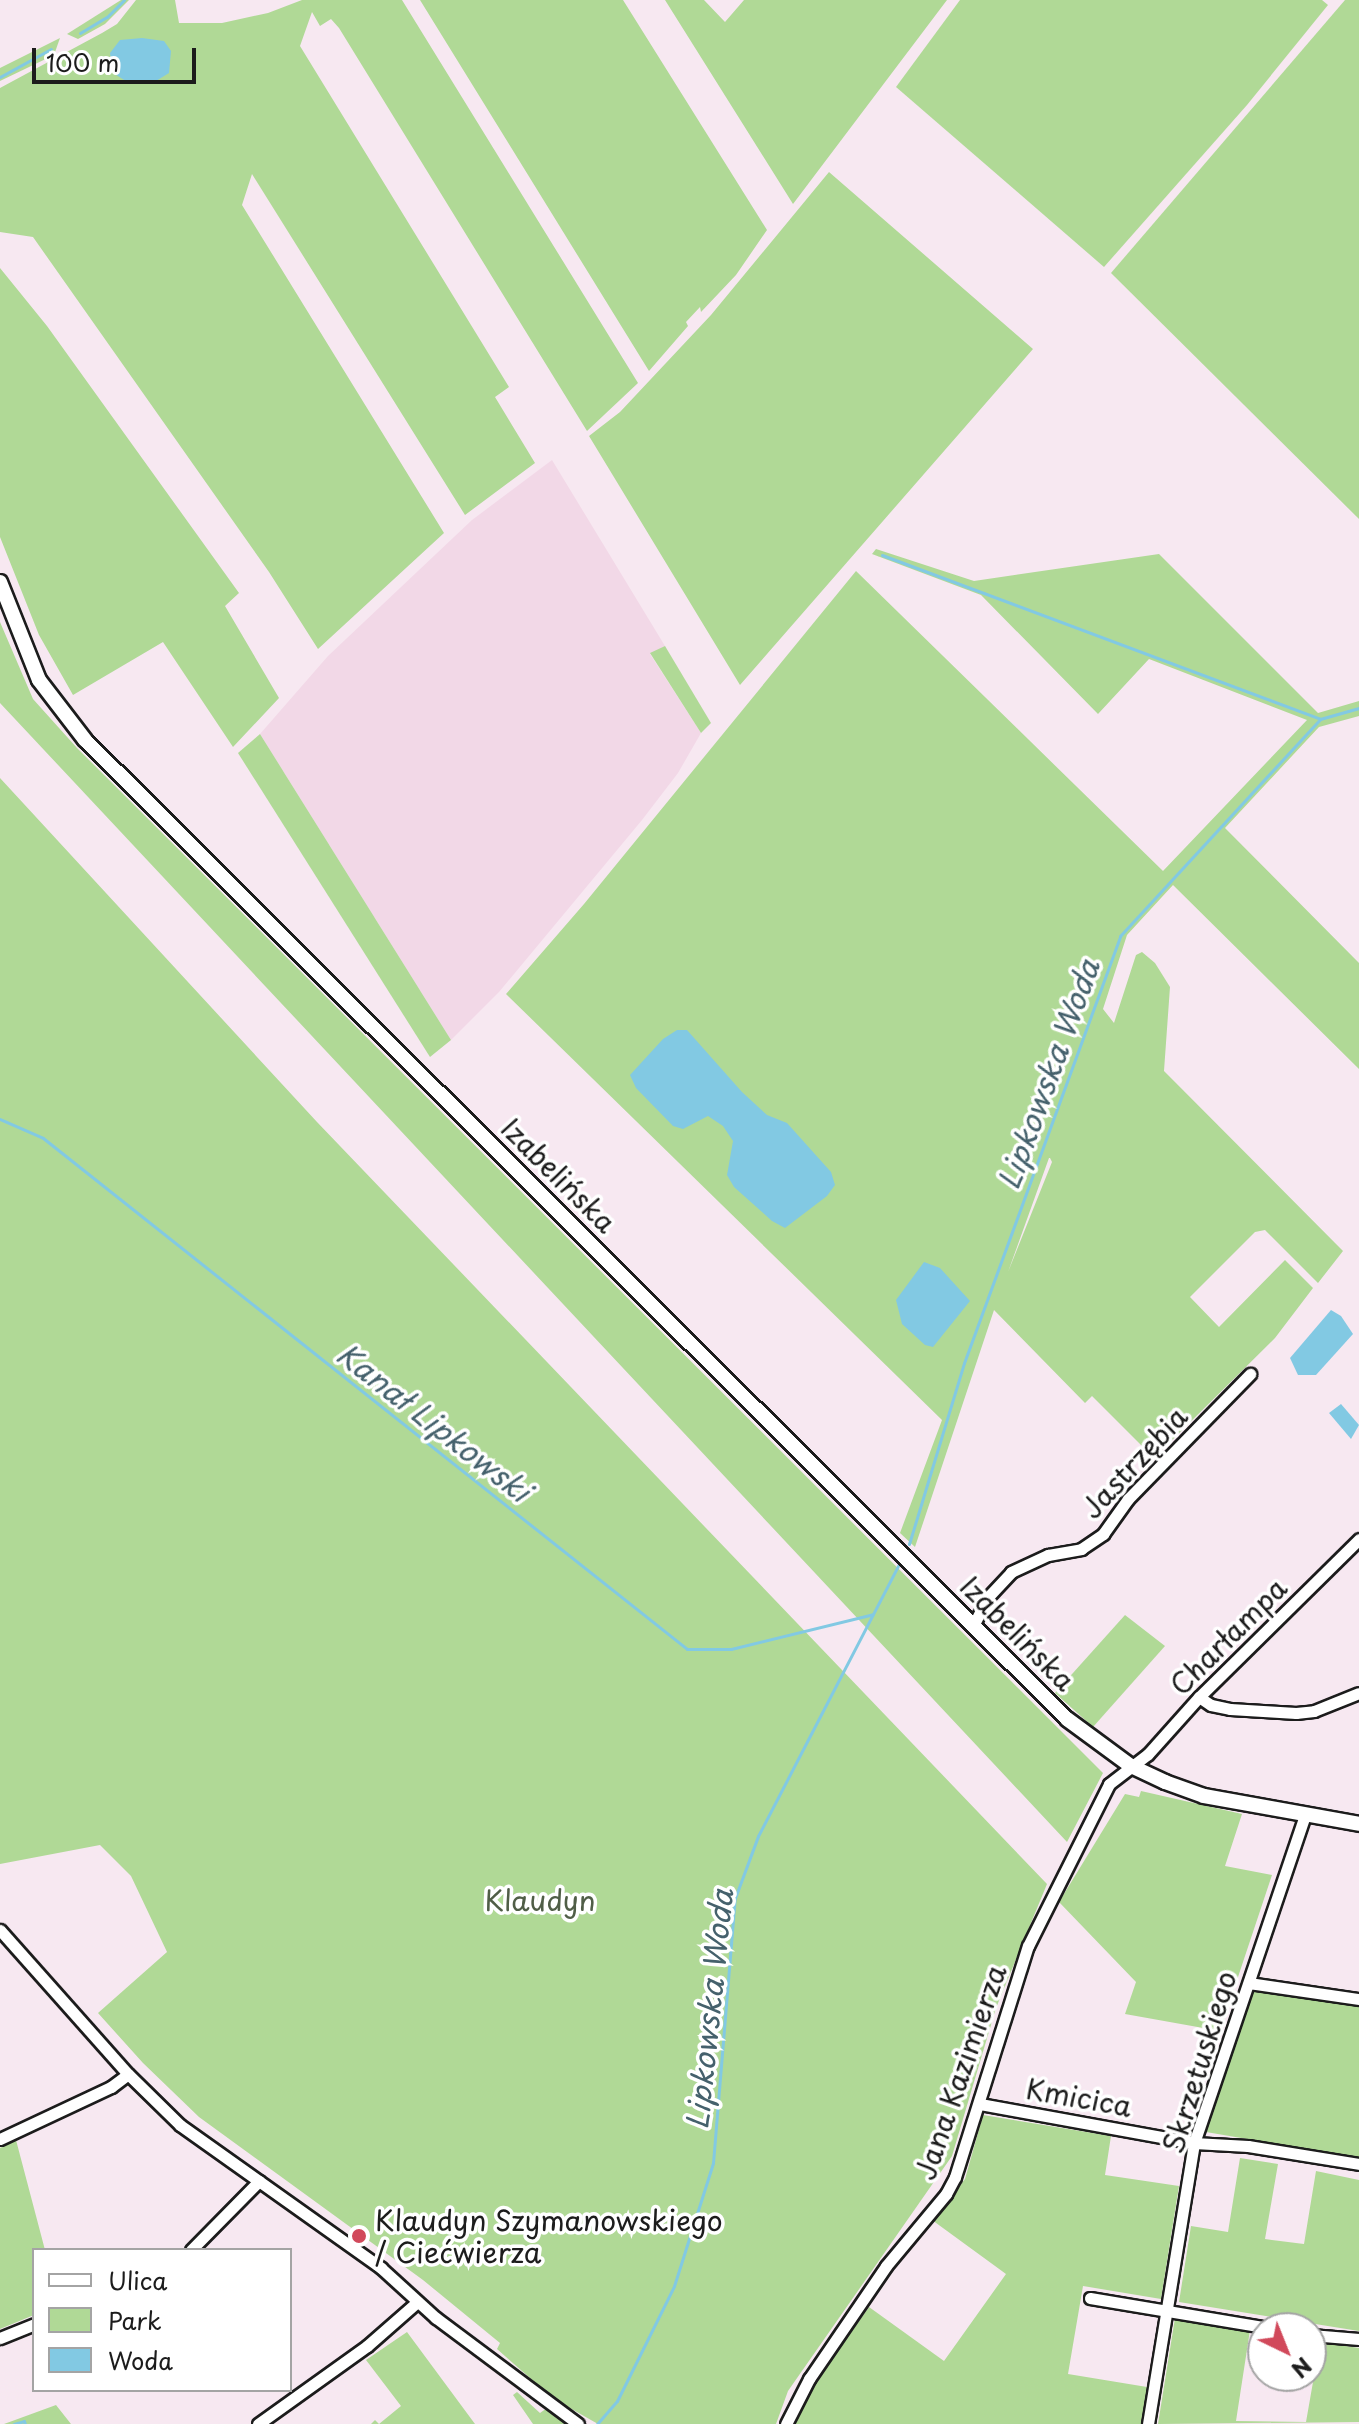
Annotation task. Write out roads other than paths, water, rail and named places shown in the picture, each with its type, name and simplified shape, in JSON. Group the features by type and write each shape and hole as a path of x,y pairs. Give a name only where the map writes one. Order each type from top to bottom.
{"street":[{"name":"Izabelińska","path":"0,582 39,680 85,740 1067,1719 1131,1766 1204,1796 1359,1824"},
{"name":"Jastrzębia","path":"974,1624 988,1597 1011,1572 1048,1555 1081,1549 1103,1534 1128,1499 1250,1374"},
{"name":"Charłampa","path":"1131,1766 1148,1754 1199,1697 1359,1539"},
{"path":"1199,1697 1211,1705 1230,1709 1296,1713 1314,1711 1359,1693"},
{"name":"Jana Kazimierza","path":"786,2424 809,2379 886,2266 946,2194 980,2104 1040,1916 1109,1784 1131,1766"},
{"name":"Skrzetuskiego","path":"1148,2424 1194,2143 1305,1816"},
{"path":"0,1930 128,2074 180,2125 381,2268 417,2302 505,2372 578,2424"},
{"path":"1249,1983 1359,1999"},
{"path":"0,2139 111,2087 128,2074"},
{"name":"Kmicica","path":"980,2104 1194,2143 1248,2146 1359,2164"},
{"path":"193,2248 259,2181"},
{"path":"1090,2298 1247,2324"},
{"path":"258,2424 367,2346 417,2302"},
{"path":"0,2338 32,2325"},
{"path":"1327,2336 1359,2339"}],"water":[{"path":"142,38 164,41 171,51 169,73 156,81 129,83 113,73 110,53 120,40"},
{"path":"677,1030 687,1030 742,1092 767,1115 787,1123 831,1172 835,1185 827,1196 785,1228 772,1221 734,1187 727,1175 733,1141 723,1126 708,1116 683,1129 673,1126 636,1088 630,1075 663,1039"},
{"path":"924,1262 940,1268 970,1301 933,1347 925,1345 902,1324 896,1300"},
{"path":"1331,1310 1341,1316 1353,1334 1316,1375 1298,1375 1290,1358"},
{"path":"1341,1404 1359,1425 1351,1439 1329,1413"}],"waterway":[{"path":"80,33 107,17 124,0"},
{"path":"0,77 51,49"},
{"path":"882,555 1320,719"},
{"name":"Lipkowska Woda","path":"909,1544 964,1363 1120,936 1320,719 1359,708"},
{"name":"Kanał Lipkowski","path":"0,1119 43,1138 687,1649 731,1649 873,1614"},
{"name":"Lipkowska Woda","path":"597,2424 617,2401 674,2286 713,2163 735,1898 758,1836 900,1562"},
{"path":"14,2424 24,2421 25,2424"}],"place":[{"name":"Klaudyn Szymanowskiego / Ciećwierza","path":"359,2236"}],"park label":[{"name":"Klaudyn","path":"540,1900"}]}
